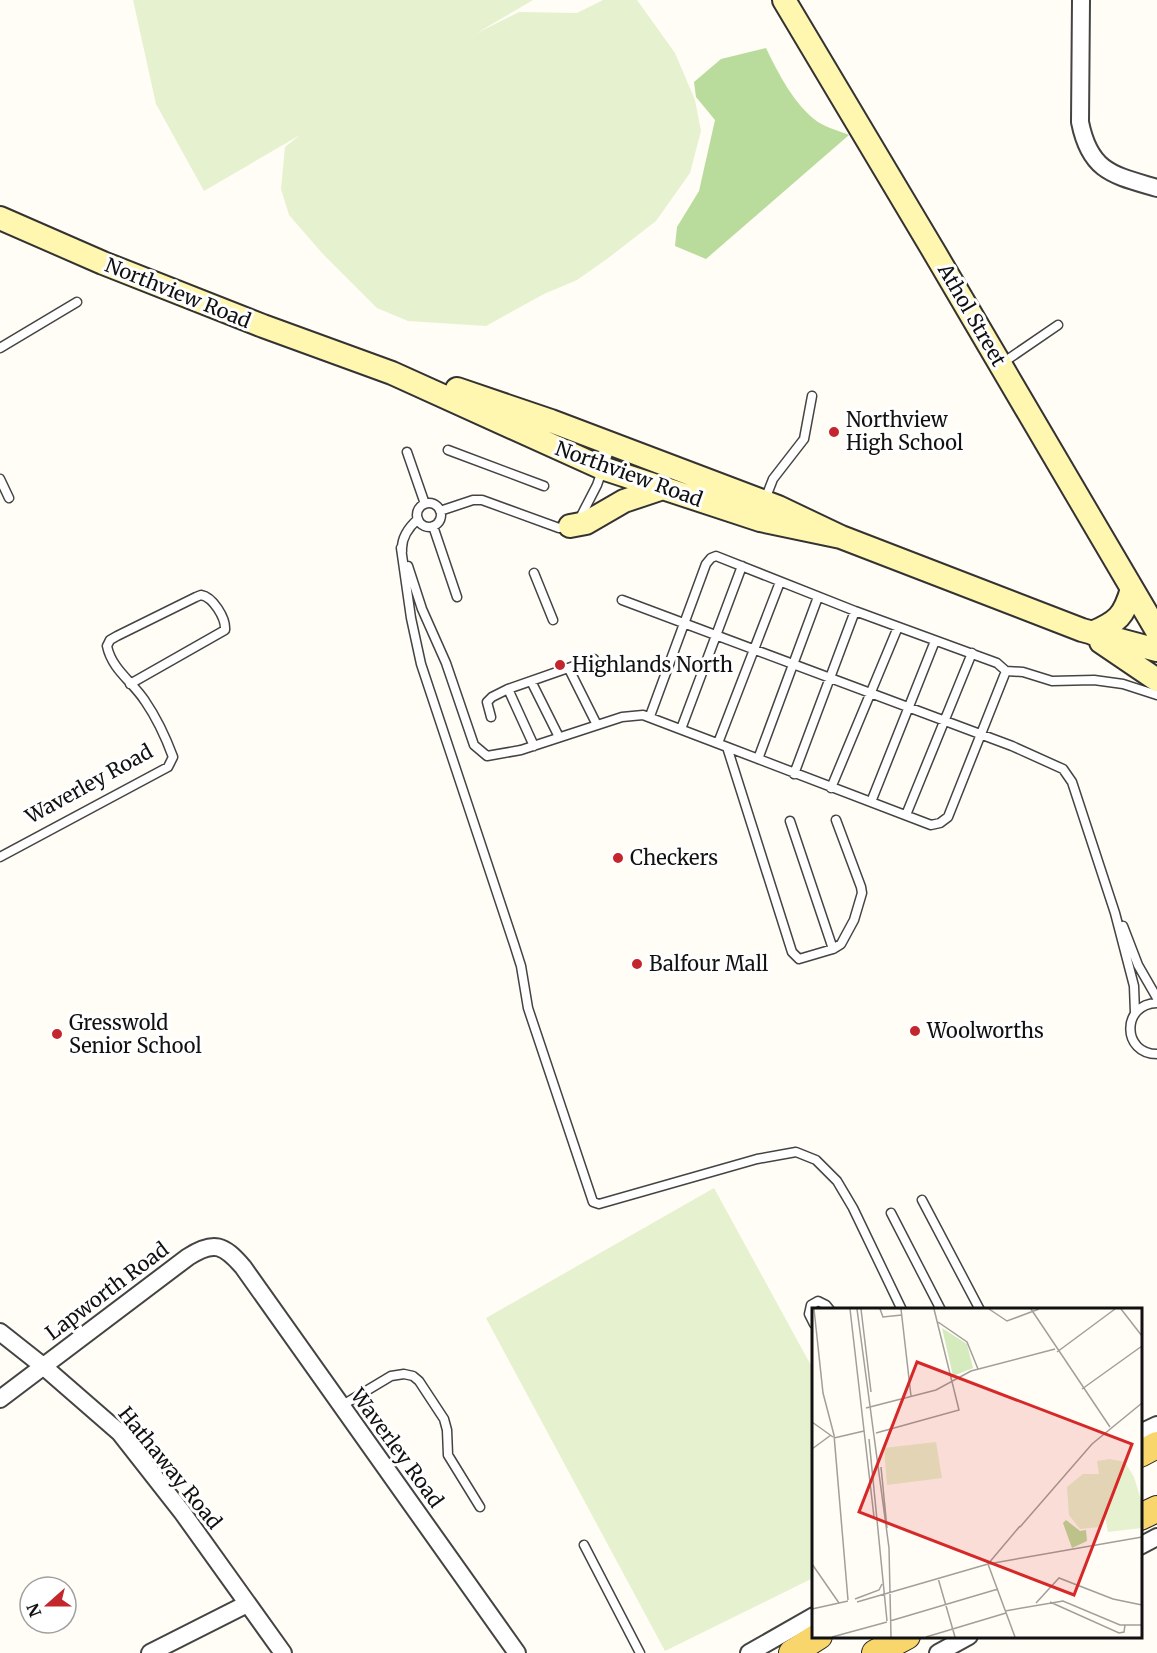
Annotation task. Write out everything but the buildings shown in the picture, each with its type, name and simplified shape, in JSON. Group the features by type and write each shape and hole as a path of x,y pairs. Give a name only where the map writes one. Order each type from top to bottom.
{"main road":[{"name":"Athol Street","path":"784,0 1157,631"},
{"name":"Northview Road","path":"0,218 103,263 263,326 392,373 602,468 760,520 841,537"},
{"name":"Northview Road","path":"392,373 458,389 550,421 764,503 841,537 1087,632 1157,650"},
{"path":"570,526 586,523 624,501 663,488"},
{"path":"1087,632 1110,625 1120,618 1132,589"},
{"path":"1087,632 1157,680"},
{"path":"1142,1453 1157,1445"},
{"path":"1142,1516 1157,1509"},
{"path":"792,1653 816,1638"},
{"path":"875,1653 903,1638"}],"street":[{"path":"1081,0 1080,122 1084,140 1091,155 1115,176 1157,188"},
{"name":"Lapworth Road","path":"0,1399 197,1251 206,1247 221,1247 243,1267"},
{"name":"Waverley Road","path":"243,1267 518,1653"},
{"name":"Hathaway Road","path":"0,1332 44,1366 120,1433 182,1512 284,1653"},
{"path":"1142,1432 1157,1425"},
{"path":"1142,1545 1157,1537"},
{"path":"150,1653 247,1604"},
{"path":"749,1653 812,1617"},
{"path":"938,1653 965,1638"}],"lane":[{"path":"0,348 77,302"},
{"path":"1000,364 1058,325"},
{"path":"764,503 774,479 804,439 812,396"},
{"path":"441,511 473,500 482,500 559,528 570,526 581,517 588,506 611,445"},
{"path":"448,450 544,486"},
{"path":"407,452 425,504"},
{"path":"0,479 9,498"},
{"path":"425,504 437,506 441,511"},
{"path":"425,504 418,513 418,519 427,527 438,523 441,511"},
{"path":"418,519 410,526 401,548 411,618 421,664 514,944 521,966 528,1008 593,1202 600,1204 757,1159 796,1152 816,1161 837,1181 853,1208 901,1308"},
{"path":"433,526 457,597"},
{"path":"401,548 422,609 446,663 474,745 487,756 498,756 534,746 622,717 650,716 794,774 931,825 940,823 948,817 1006,671"},
{"path":"650,716 706,564 716,556 818,597 972,653 997,663 1006,671 1023,672 1052,681 1094,680 1122,684 1157,695"},
{"path":"681,729 742,566"},
{"path":"534,573 553,620"},
{"path":"718,743 780,582"},
{"name":"Waverley Road","path":"0,857 168,767 173,757 170,748 146,701 130,684 112,660 108,651 108,643 117,636 201,595 210,599 224,620 226,628 130,684"},
{"path":"758,759 818,597"},
{"path":"622,600 1012,746 1063,769 1072,782 1115,913 1134,986 1135,1013 1130,1030 1132,1038 1143,1051 1157,1054"},
{"path":"794,774 855,611"},
{"path":"831,788 898,627"},
{"path":"871,802 935,641"},
{"path":"906,815 972,653"},
{"path":"491,717 488,702 492,697 508,689 594,659"},
{"path":"569,669 597,725"},
{"path":"531,681 559,737"},
{"path":"508,689 534,746"},
{"path":"727,747 792,952 794,956 802,959 841,944 847,935 862,893 860,881 836,820"},
{"path":"790,821 833,949"},
{"path":"1115,913 1138,965 1157,998"},
{"path":"1135,1013 1150,1003 1157,1003"},
{"path":"922,1200 979,1308"},
{"path":"891,1213 940,1308"},
{"path":"812,1322 809,1314 811,1305 819,1301 828,1308"},
{"path":"341,1406 391,1376 404,1374 413,1376 444,1419 448,1455 480,1507"},
{"path":"584,1545 640,1653"}],"green space":[{"path":"133,0 533,0 477,33 519,12 577,13 603,0 637,0 675,53 695,100 701,131 690,173 656,221 577,280 544,294 486,326 408,321 377,308 322,253 289,215 281,189 285,147 300,135 204,191 156,104"},
{"path":"766,48 782,78 802,107 822,124 849,135 706,259 675,246 677,227 699,191 715,120 696,97 694,82 721,59"},
{"path":"714,1188 812,1367 812,1578 665,1651 486,1318"}],"place":[{"name":"Northview High School","path":"834,432"},
{"name":"Highlands North","path":"560,665"},
{"name":"Checkers","path":"618,858"},
{"name":"Balfour Mall","path":"637,964"},
{"name":"Woolworths","path":"915,1031"},
{"name":"Gresswold Senior School","path":"57,1034"}]}
